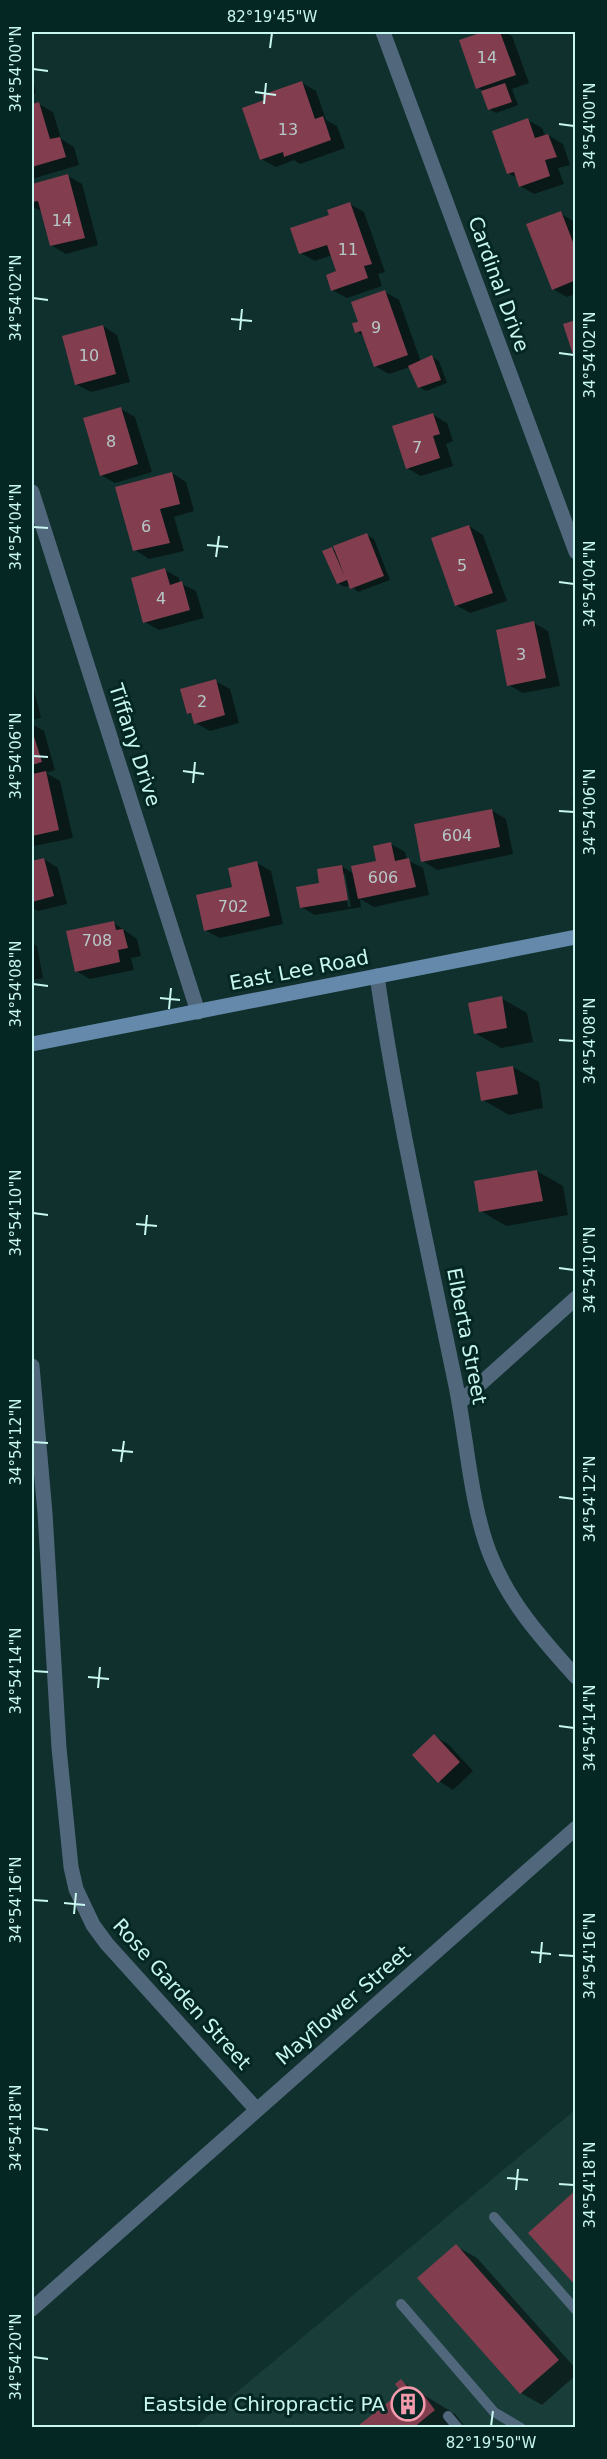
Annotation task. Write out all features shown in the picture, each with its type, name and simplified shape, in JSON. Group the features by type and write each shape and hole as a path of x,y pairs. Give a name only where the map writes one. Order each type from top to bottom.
{"street":[{"name":"Cardinal Drive","path":"383,32 576,552"},
{"name":"Tiffany Drive","path":"32,492 198,1012"},
{"name":"East Lee Road","path":"32,1044 576,937"},
{"name":"Elberta Street","path":"377,976 387,1048 459,1402 480,1521 490,1556 516,1606 576,1677"},
{"path":"459,1402 576,1298"},
{"name":"Rose Garden Street","path":"32,1366 45,1513 59,1748 71,1867 76,1889 93,1925 107,1944 256,2109"},
{"name":"Mayflower Street","path":"32,2309 576,1828"}],"lane":[{"path":"494,2217 576,2310"},
{"path":"401,2304 494,2412 521,2427"},
{"path":"448,2416 458,2427"}],"shaded area":[{"path":"575,2110 575,2427 195,2427"}],"building":[{"path":"483,32 500,32 516,75 476,89 459,40"},
{"path":"302,81 315,119 323,116 331,140 284,157 283,152 260,160 242,108 264,100 262,95"},
{"path":"505,83 512,102 488,110 481,91"},
{"path":"39,102 50,139 60,137 66,157 32,167 32,104"},
{"path":"528,118 535,138 548,134 557,157 545,160 550,176 519,187 514,172 507,174 492,131"},
{"path":"68,174 85,238 50,246 38,201 32,202 32,184"},
{"path":"350,202 372,264 364,266 368,278 331,291 326,275 336,271 327,245 299,254 290,228 329,215 327,210"},
{"path":"561,211 576,250 576,280 552,290 526,224"},
{"path":"385,290 408,355 374,367 361,331 355,333 352,323 358,322 351,302"},
{"path":"576,320 576,361 575,361 563,324"},
{"path":"103,325 116,374 75,385 62,336"},
{"path":"432,355 441,380 418,388 408,366"},
{"path":"121,407 138,464 100,476 83,418"},
{"path":"433,413 440,434 433,436 440,458 406,469 392,426"},
{"path":"172,472 180,504 160,509 170,543 133,551 115,487"},
{"path":"469,525 493,593 455,606 431,538"},
{"path":"367,533 384,576 350,589 347,580 337,584 322,551 332,547 345,577 333,546"},
{"path":"165,568 170,585 182,581 190,610 143,623 131,578"},
{"path":"534,621 546,678 507,686 496,630"},
{"path":"216,679 225,715 194,724 191,713 187,714 180,689"},
{"path":"32,730 42,762 32,765"},
{"path":"46,771 59,830 32,836 32,774"},
{"path":"492,809 500,847 421,862 414,824"},
{"path":"391,842 395,861 409,858 416,887 358,899 351,866 376,861 373,846"},
{"path":"44,858 54,896 32,902 32,861"},
{"path":"257,861 270,916 204,931 196,895 232,887 228,868"},
{"path":"342,865 348,900 300,908 296,887 319,883 317,869"},
{"path":"114,921 116,930 123,929 128,948 118,950 120,962 75,972 66,931"},
{"path":"502,996 507,1028 474,1034 468,1003"},
{"path":"513,1066 518,1094 481,1101 476,1072"},
{"path":"537,1170 543,1201 479,1212 474,1181"},
{"path":"434,1734 460,1762 438,1783 412,1755"},
{"path":"576,2190 576,2286 528,2233"},
{"path":"456,2244 559,2360 520,2394 417,2278"},
{"name":"Eastside Chiropractic PA","path":"401,2379 416,2397 422,2393 435,2410 413,2428 361,2428 359,2425 401,2392 395,2384"}],"place":[{"name":"Eastside Chiropractic PA","path":"408,2404"}]}
